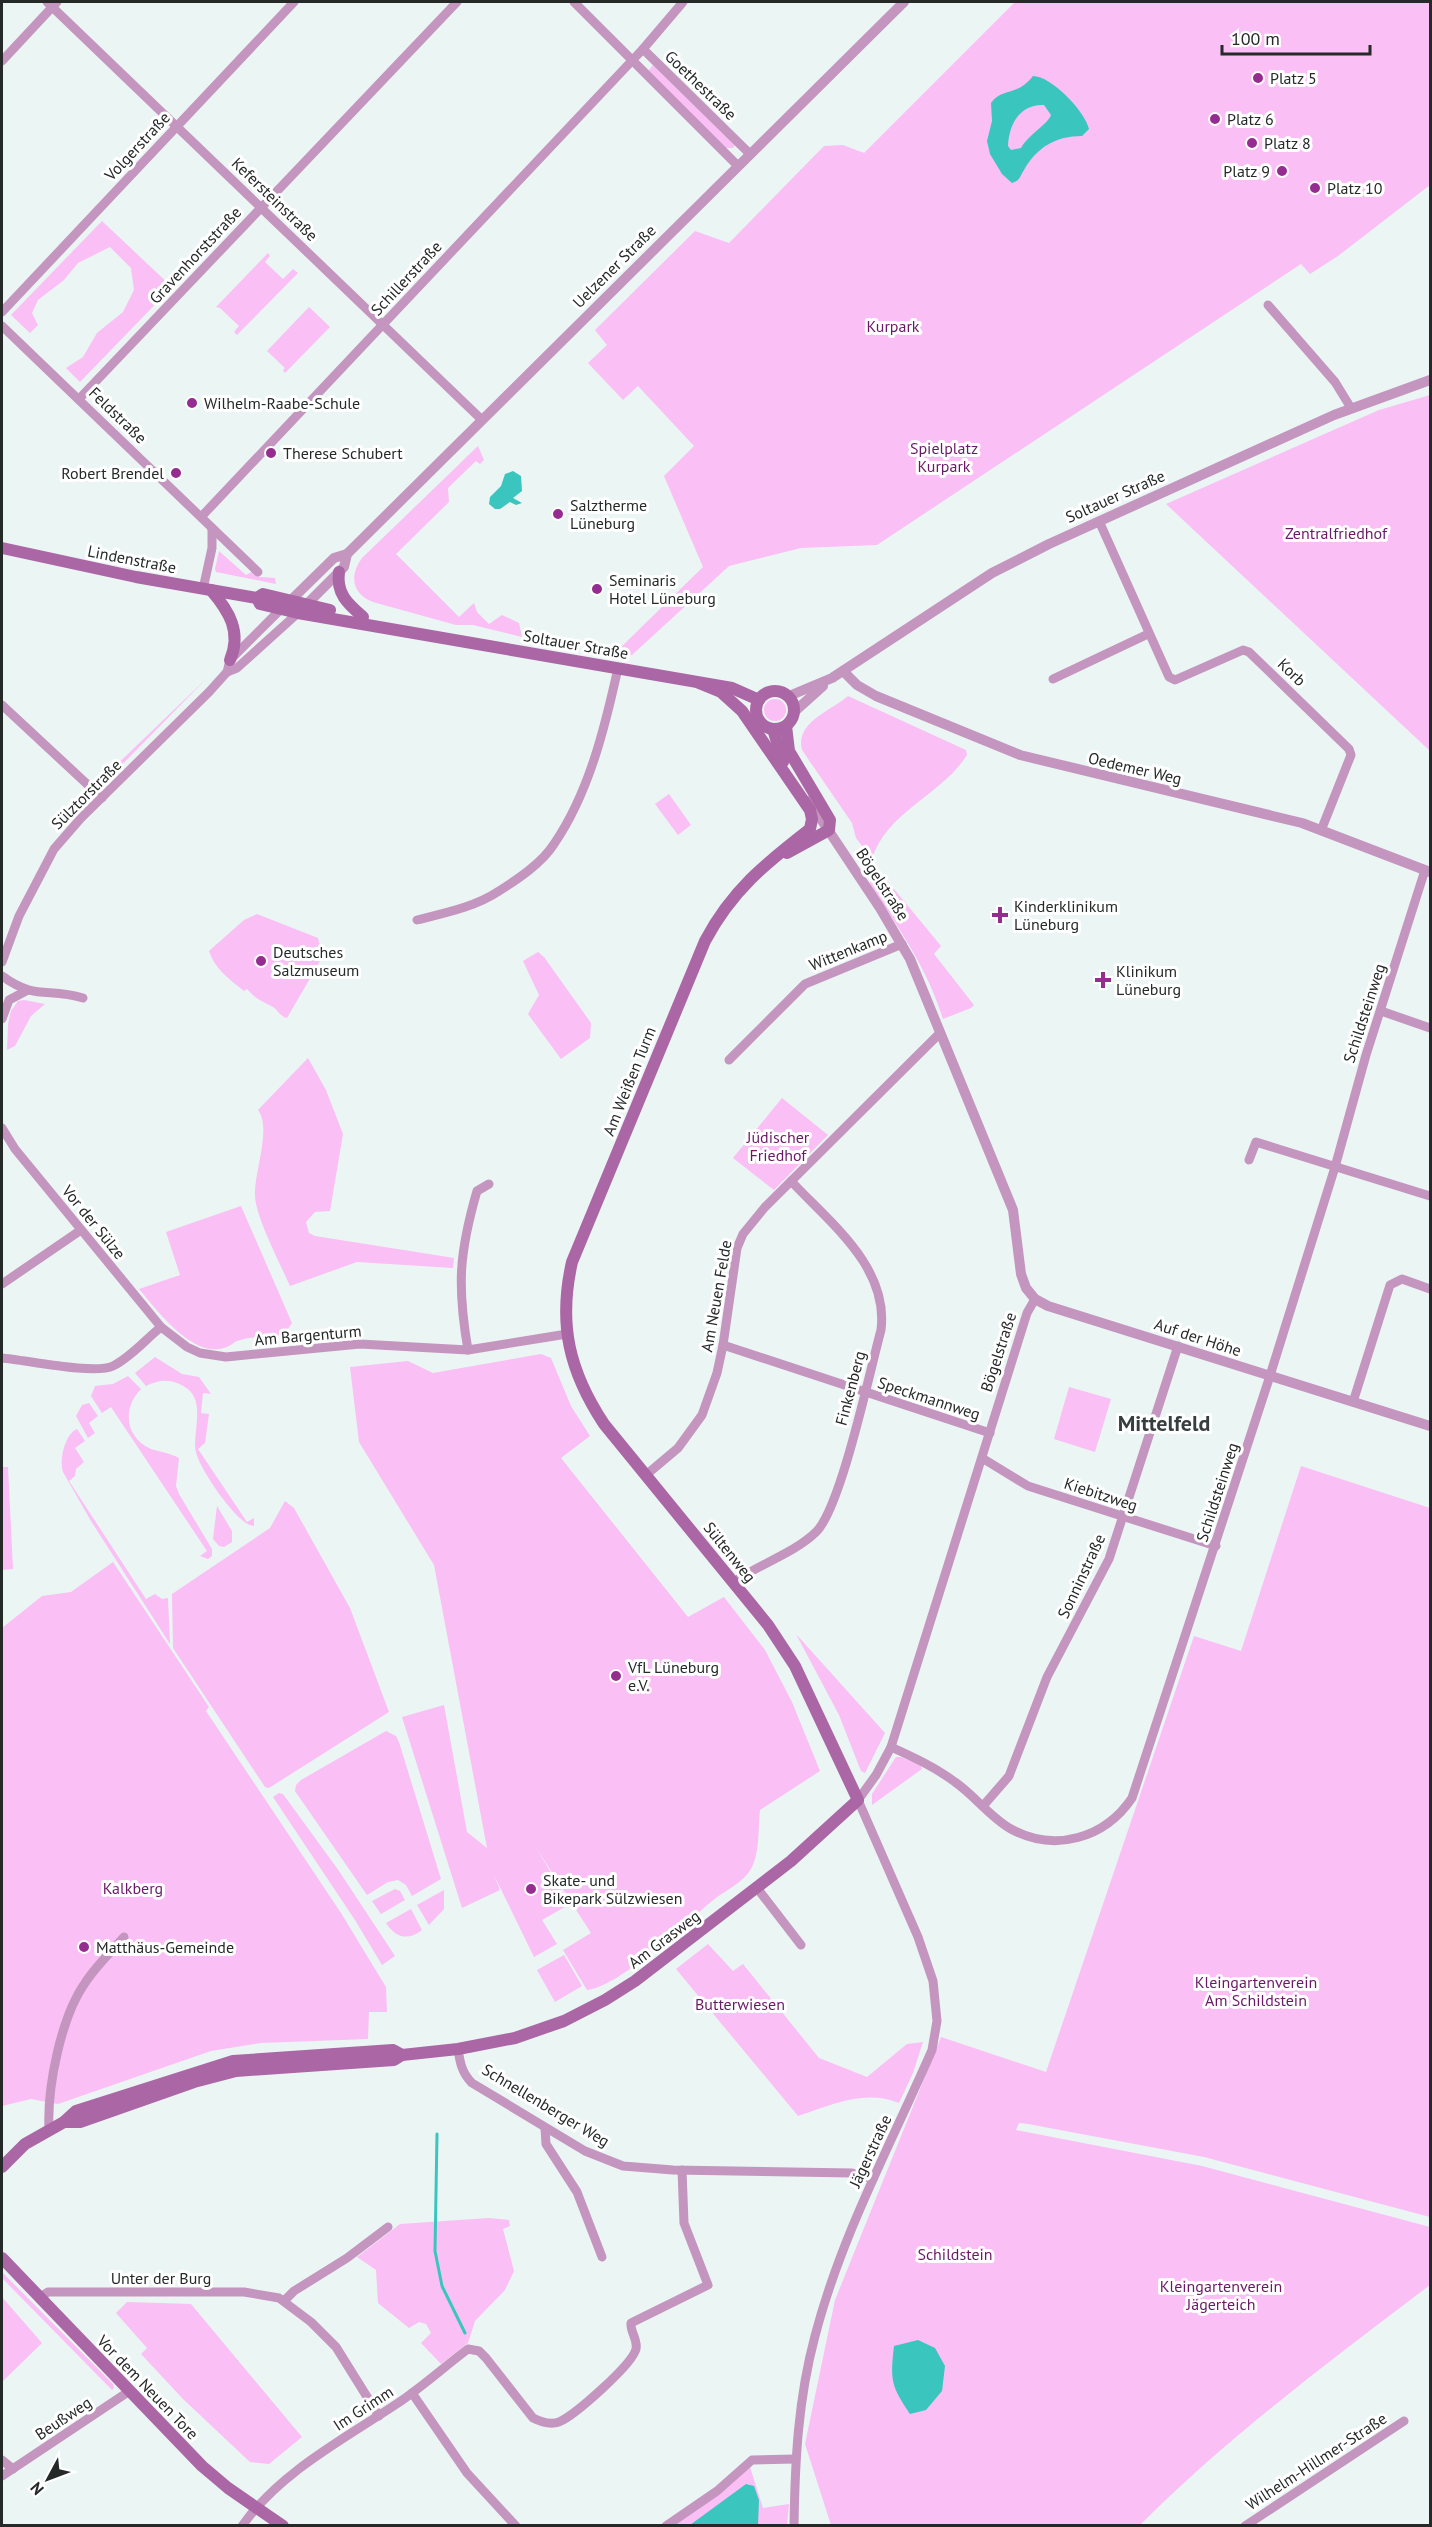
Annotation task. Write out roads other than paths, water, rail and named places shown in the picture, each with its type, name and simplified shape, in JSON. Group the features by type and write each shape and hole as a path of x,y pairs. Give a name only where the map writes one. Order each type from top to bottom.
{"main road":[{"name":"Lindenstraße","path":"2,548 257,598 260,604 286,605 303,609"},
{"path":"339,572 338,585 342,597 363,617"},
{"path":"207,590 233,621 236,637 228,666"},
{"name":"Soltauer Straße","path":"303,609 363,617 378,621 386,627"},
{"name":"Soltauer Straße","path":"303,609 377,628 386,627 732,688 759,700 773,691 789,696"},
{"name":"Bögelstraße","path":"699,683 721,693 742,711 787,773 810,810 812,819 810,829"},
{"path":"789,696 794,704 794,712"},
{"path":"759,700 756,709 758,718 764,725 773,729 786,726"},
{"name":"Soltauer Straße","path":"786,726 794,712"},
{"name":"Bögelstraße","path":"786,726 789,752 829,814 826,826"},
{"name":"Bögelstraße","path":"773,729 787,773"},
{"name":"Am Weißen Turm","path":"767,862 816,839 826,826"},
{"name":"Am Weißen Turm","path":"567,1334 566,1304 572,1262 700,952 730,900 767,862 810,829"},
{"name":"Sültenweg","path":"567,1334 576,1373 590,1403 768,1625 795,1666 858,1800"},
{"name":"Am Grasweg","path":"458,2049 493,2043 538,2030 605,2000 635,1981 757,1888 791,1861 858,1800"},
{"path":"2,2168 25,2145 64,2122 80,2122 194,2082 236,2072 394,2060 402,2055 458,2049"},
{"name":"Vor dem Neuen Tore","path":"2,2258 128,2392 202,2466 283,2526"}],"street":[{"name":"Volgerstraße","path":"2,312 294,2"},
{"name":"Gravenhorststraße","path":"79,399 457,2"},
{"name":"Goethestraße","path":"574,2 738,166"},
{"path":"643,49 683,2"},
{"name":"Uelzener Straße","path":"286,605 334,558 347,554 478,416 738,166 904,2"},
{"name":"Kefersteinstraße","path":"52,3 176,126 478,416"},
{"path":"2,61 52,3"},
{"name":"Goethestraße","path":"632,60 643,49 750,153"},
{"name":"Schillerstraße","path":"202,516 632,60"},
{"path":"1268,305 1335,382 1352,408"},
{"name":"Feldstraße","path":"2,326 258,572"},
{"name":"Soltauer Straße","path":"794,712 832,678 992,573 1099,521 1352,408 1431,380"},
{"name":"Korb","path":"1099,521 1168,677 1175,680 1243,650 1249,652 1349,749 1352,755 1322,828"},
{"path":"207,590 212,528"},
{"name":"Uelzener Straße","path":"303,609 344,567 347,554"},
{"name":"Sülztorstraße","path":"2,962 6,935 54,849 286,605"},
{"name":"Sülztorstraße","path":"228,666 237,668 303,609"},
{"path":"1053,679 1148,634"},
{"path":"417,920 466,906 498,892 531,868 554,846 588,774 618,668"},
{"name":"Oedemer Weg","path":"843,671 857,685 876,696 1011,752 1322,828 1428,871"},
{"name":"Soltauer Straße","path":"789,696 832,678"},
{"path":"2,705 102,798"},
{"name":"Bögelstraße","path":"787,773 826,826 902,944 1013,1210 1021,1274 1035,1299 1027,1313 891,1747 876,1775 858,1800"},
{"name":"Am Weißen Turm","path":"810,829 826,826"},
{"name":"Schildsteinweg","path":"983,1806 1012,1829 1034,1838 1056,1842 1093,1833 1114,1820 1137,1789 1270,1376 1381,1011 1428,871"},
{"name":"Wittenkamp","path":"729,1060 806,984 902,944"},
{"path":"2,976 26,991 40,994 64,993 83,998"},
{"path":"2,1018 9,1000 26,991"},
{"path":"1381,1011 1431,1028"},
{"name":"Am Neuen Felde","path":"646,1475 678,1448 692,1432 711,1394 723,1345 737,1248 752,1220 939,1034"},
{"name":"Vor der Sülze","path":"3,1133 160,1327"},
{"path":"1249,1160 1256,1142 1431,1196"},
{"name":"Finkenberg","path":"734,1582 806,1540 826,1519 881,1330 883,1310 873,1275 860,1256 791,1181"},
{"path":"468,1350 459,1280 461,1256 477,1191 489,1184"},
{"path":"2,1284 81,1230"},
{"path":"1353,1402 1390,1285 1402,1279 1431,1289"},
{"name":"Auf der Höhe","path":"1035,1299 1048,1306 1431,1426"},
{"path":"2,1358 107,1368 121,1361 160,1327"},
{"name":"Am Bargenturm","path":"160,1327 187,1347 200,1353 226,1357 360,1344 468,1350 567,1334"},
{"name":"Speckmannweg","path":"723,1345 990,1433"},
{"name":"Sonninstraße","path":"983,1806 1009,1776 1047,1677 1102,1574 1179,1346"},
{"name":"Kiebitzweg","path":"982,1458 1028,1486 1216,1546"},
{"path":"891,1747 936,1768 983,1806"},
{"name":"Jägerstraße","path":"794,2526 795,2459 805,2377 815,2336 833,2276 873,2179 932,2050 937,2021 935,1992 926,1956 858,1800"},
{"path":"757,1888 801,1945"},
{"path":"49,2129 48,2104 62,2038 71,2013 85,1982 124,1937"},
{"name":"Schnellenberger Weg","path":"458,2049 460,2064 465,2076 472,2083 595,2156 623,2166 682,2170 852,2173 873,2179"},
{"path":"545,2128 546,2144 577,2192 602,2257"},
{"path":"412,2393 468,2349 473,2349 486,2358 533,2418 542,2422 559,2422 587,2400 633,2356 636,2342 630,2329 631,2323 708,2285 684,2223 682,2170"},
{"path":"284,2301 294,2291 347,2258 388,2227"},
{"name":"Unter der Burg","path":"39,2298 48,2292 244,2292 284,2301 336,2347 379,2416"},
{"name":"Beußweg","path":"2,2476 128,2392"},
{"name":"Im Grimm","path":"242,2526 255,2507 314,2459 412,2393 466,2473 516,2526"},
{"name":"Wilhelm-Hillmer-Straße","path":"1245,2526 1404,2421"},
{"path":"666,2526 717,2491 752,2460 772,2457 795,2459"},
{"path":"2,2460 14,2469"}],"water":[{"path":"1033,76 1058,88 1081,113 1089,129 1082,136 1064,138 1048,144 1029,162 1018,180 1012,183 1002,174 990,154 987,141 992,121 991,103 1000,95 1016,90","holes":["1044,105 1051,115 1021,148 1011,150 1008,146 1011,130 1022,112 1028,108"]},
{"path":"513,471 521,476 522,491 513,498 522,503 516,505 510,502 500,509 495,509 489,504 490,497 501,486 505,474"},
{"path":"918,2340 935,2348 945,2366 942,2391 926,2410 910,2414 893,2382 894,2346"},
{"path":"746,2484 754,2486 759,2500 758,2525 690,2525"}],"waterway":[{"path":"437,2134 435,2251 442,2286 465,2333"}],"place":[{"name":"Platz 5","path":"1258,78"},
{"name":"Platz 6","path":"1215,119"},
{"name":"Platz 8","path":"1252,143"},
{"name":"Platz 9","path":"1282,171"},
{"name":"Platz 10","path":"1315,188"},
{"name":"Wilhelm-Raabe-Schule","path":"192,403"},
{"name":"Therese Schubert","path":"271,453"},
{"name":"Robert Brendel","path":"176,473"},
{"name":"Salztherme Lüneburg","path":"558,514"},
{"name":"Seminaris Hotel Lüneburg","path":"597,589"},
{"name":"Kinderklinikum Lüneburg","path":"1000,915"},
{"name":"Deutsches Salzmuseum","path":"261,961"},
{"name":"Klinikum Lüneburg","path":"1103,980"},
{"name":"VfL Lüneburg e.V.","path":"616,1676"},
{"name":"Skate- und Bikepark Sülzwiesen","path":"531,1889"},
{"name":"Matthäus-Gemeinde","path":"84,1947"}],"district":[{"name":"Mittelfeld","path":"1164,1423"}],"park label":[{"name":"Kurpark","path":"893,326"},
{"name":"Spielplatz Kurpark","path":"944,457"},
{"name":"Zentralfriedhof","path":"1336,533"},
{"name":"Jüdischer Friedhof","path":"778,1146"},
{"name":"Kalkberg","path":"133,1888"},
{"name":"Kleingartenverein Am Schildstein","path":"1256,1991"},
{"name":"Butterwiesen","path":"740,2004"},
{"name":"Schildstein","path":"955,2254"},
{"name":"Kleingartenverein Jägerteich","path":"1221,2295"}]}
